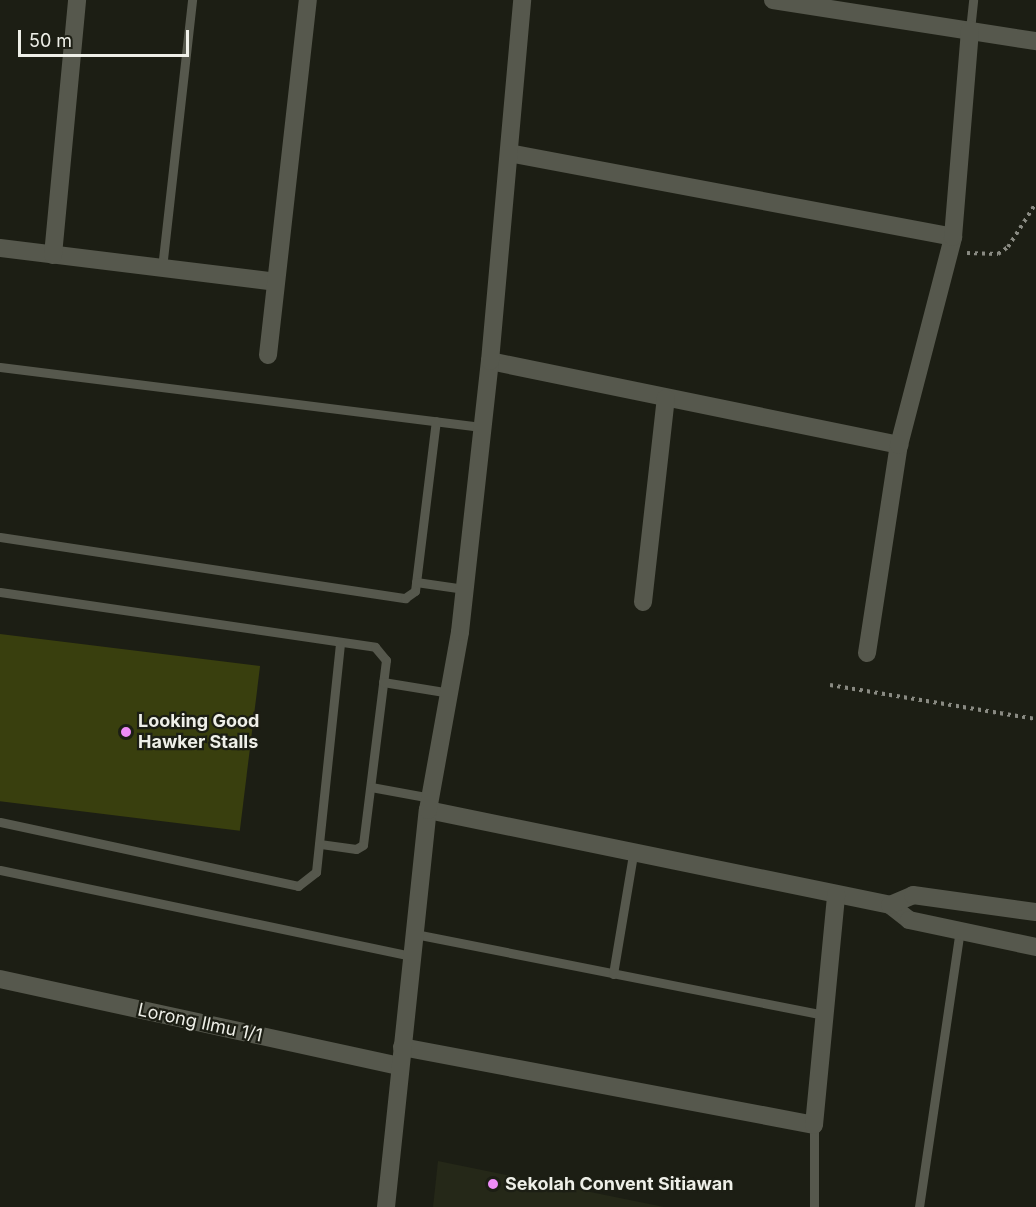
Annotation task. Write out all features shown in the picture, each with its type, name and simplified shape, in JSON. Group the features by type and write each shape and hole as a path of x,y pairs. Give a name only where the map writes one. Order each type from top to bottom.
{"street":[{"path":"53,255 77,0"},
{"path":"268,355 308,0"},
{"path":"386,1207 430,804 450,693 465,589 490,361 522,0"},
{"path":"772,0 1036,41"},
{"path":"867,652 900,445 952,244 970,30"},
{"path":"509,153 952,244"},
{"path":"0,248 275,282"},
{"path":"490,361 900,445"},
{"path":"643,602 666,398"},
{"path":"430,804 633,855 890,905 909,920 1036,947"},
{"path":"402,1047 814,1125 836,895"},
{"path":"890,905 913,895 1036,912"},
{"name":"Lorong Ilmu 1/1","path":"0,979 400,1066"}],"lane":[{"path":"162,268 192,0"},
{"path":"970,30 973,0"},
{"path":"0,367 483,427"},
{"path":"0,537 405,598 414,591 416,582 436,421"},
{"path":"416,582 465,589"},
{"path":"0,592 375,647 386,660 363,845 356,849 319,844"},
{"path":"0,822 298,886 316,872 340,642"},
{"path":"383,682 450,693"},
{"path":"371,787 430,804"},
{"path":"613,974 633,855"},
{"path":"0,870 413,956"},
{"path":"919,1207 960,931"},
{"path":"415,934 824,1015"},
{"path":"814,1125 814,1207"}],"path":[{"path":"952,244 980,256 998,254 1008,247 1036,203"},
{"path":"830,685 1036,719"}],"shaded area":[{"name":"Sekolah Convent Sitiawan","path":"438,1161 664,1207 433,1207"}],"building":[{"name":"Looking Good Hawker Stalls","path":"0,634 260,666 240,831 0,801"}],"place":[{"name":"Looking Good Hawker Stalls","path":"126,732"},
{"name":"Sekolah Convent Sitiawan","path":"493,1184"}]}
